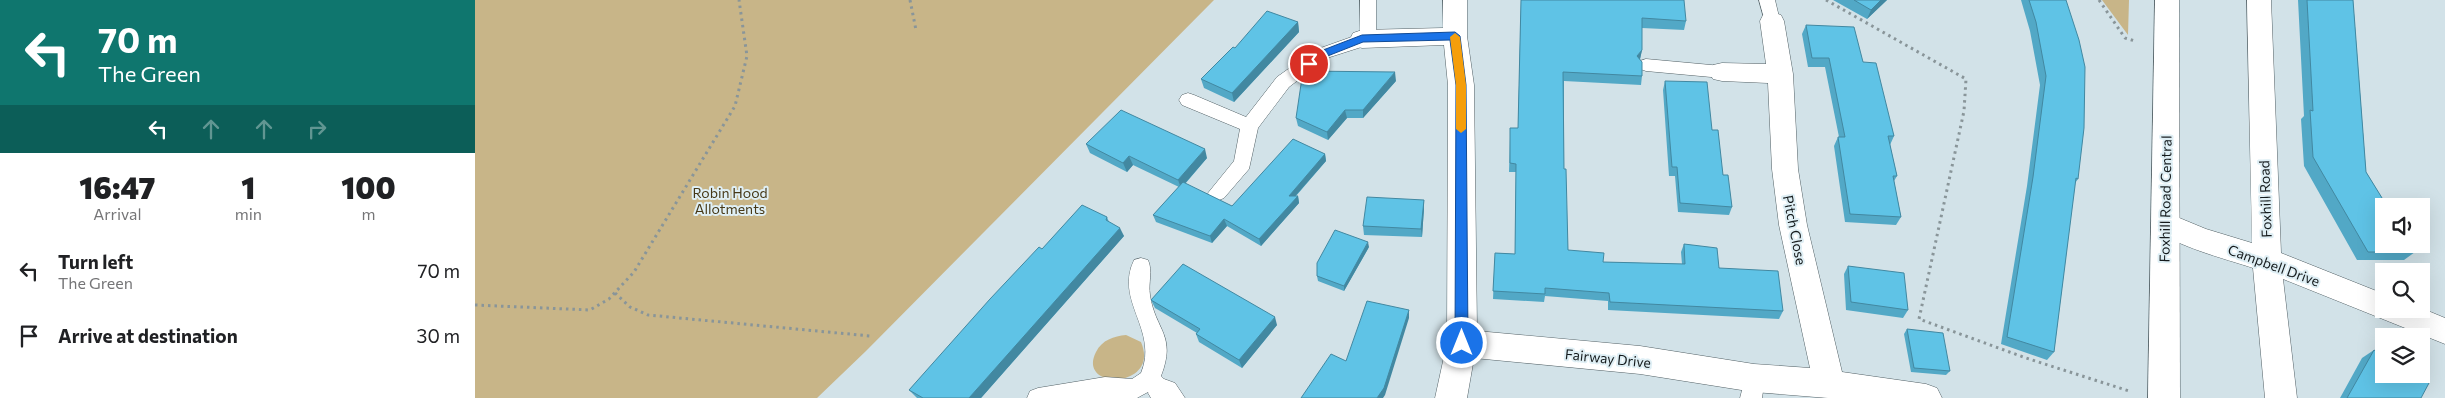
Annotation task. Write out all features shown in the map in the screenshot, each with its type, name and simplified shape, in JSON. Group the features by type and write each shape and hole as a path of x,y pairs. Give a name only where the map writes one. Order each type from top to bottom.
{"street":[{"path":"1451,398 1462,343 1461,85 1455,36 1455,0"},
{"name":"Foxhill Road Central","path":"2164,398 2167,0"},
{"name":"Foxhill Road","path":"2259,0 2267,260 2281,398"},
{"name":"Pitch Close","path":"1770,11 1780,74 1785,169 1793,224 1829,384"},
{"path":"1365,39 1455,36"},
{"path":"1722,72 1780,74"},
{"name":"Campbell Drive","path":"2165,223 2198,238 2267,260 2375,303"},
{"path":"2412,318 2445,331"},
{"name":"Fairway Drive","path":"1462,343 1640,360 1753,388 1829,384 1926,398"}],"lane":[{"path":"1217,193 1243,164 1249,126 1283,82 1321,54 1365,39 1368,0"},
{"path":"1647,65 1722,72"},
{"path":"1188,100 1249,126"},
{"path":"1039,398 1105,387 1161,390 1158,344 1140,296 1141,266"}],"path":[{"path":"475,305 590,310 609,299 635,272 735,106 747,56 739,0"},
{"path":"910,0 916,30"},
{"path":"1826,0 1966,79 1964,111 1919,319 2026,358 2133,392"},
{"path":"2099,0 2125,38 2167,50"},
{"path":"615,293 630,308 648,315 870,336"}],"green space":[{"name":"Robin Hood Allotments","path":"475,0 1214,0 817,398 475,398"},
{"path":"2102,0 2129,0 2128,35"},
{"path":"1126,335 1141,342 1144,358 1140,369 1130,376 1119,379 1107,378 1097,374 1093,365 1096,352 1109,339"}],"building":[{"path":"1521,0 1684,0 1686,21 1642,18 1642,50 1637,56 1642,62 1642,76 1563,72 1564,169 1566,169 1568,250 1604,253 1603,262 1685,264 1684,244 1717,248 1719,268 1778,271 1783,311 1610,302 1609,293 1545,288 1545,294 1493,291 1495,253 1515,254 1516,164 1510,163 1510,128 1518,128"},
{"path":"1854,0 1881,0 1871,10"},
{"path":"2029,0 2066,0 2079,40 2085,67 2084,128 2054,352 2007,337 2033,177 2046,76 2036,22"},
{"path":"2307,0 2353,0 2366,172 2382,198 2375,198 2375,252 2368,252 2313,157 2310,110 2313,111"},
{"path":"1267,11 1298,22 1232,93 1201,79 1233,47 1235,48"},
{"path":"1806,25 1854,27 1863,62 1876,63 1894,136 1888,136 1897,176 1893,176 1901,217 1850,214 1838,137 1845,137 1829,58 1812,58"},
{"path":"1303,71 1395,72 1363,110 1345,110 1327,132 1296,118"},
{"path":"1665,81 1707,82 1712,130 1718,130 1723,175 1728,175 1732,207 1680,203 1677,167 1672,167"},
{"path":"1121,110 1205,149 1178,180 1129,156 1123,163 1086,144"},
{"path":"1293,139 1325,154 1289,196 1298,196 1259,239 1224,219 1210,236 1153,215 1183,182 1232,206"},
{"path":"1367,197 1424,200 1421,229 1363,226"},
{"path":"1082,205 1107,217 1106,220 1120,228 969,398 923,398 909,390 990,299 1039,247 1042,249"},
{"path":"1335,230 1368,242 1344,286 1317,276 1317,263"},
{"path":"1183,264 1275,317 1239,360 1196,334 1200,329 1151,300"},
{"path":"1848,266 1904,273 1908,310 1851,302"},
{"path":"1367,301 1409,310 1384,388 1377,398 1301,398 1331,354 1346,361"},
{"path":"1907,329 1943,333 1950,371 1914,368"},
{"path":"2374,350 2375,383 2429,383 2421,398 2347,398"}],"slow traffic":[{"path":"1455,37 1461,85 1461,129"}],"route":[{"path":"1309,64 1321,54 1362,39 1455,36 1461,85 1462,343"}]}
